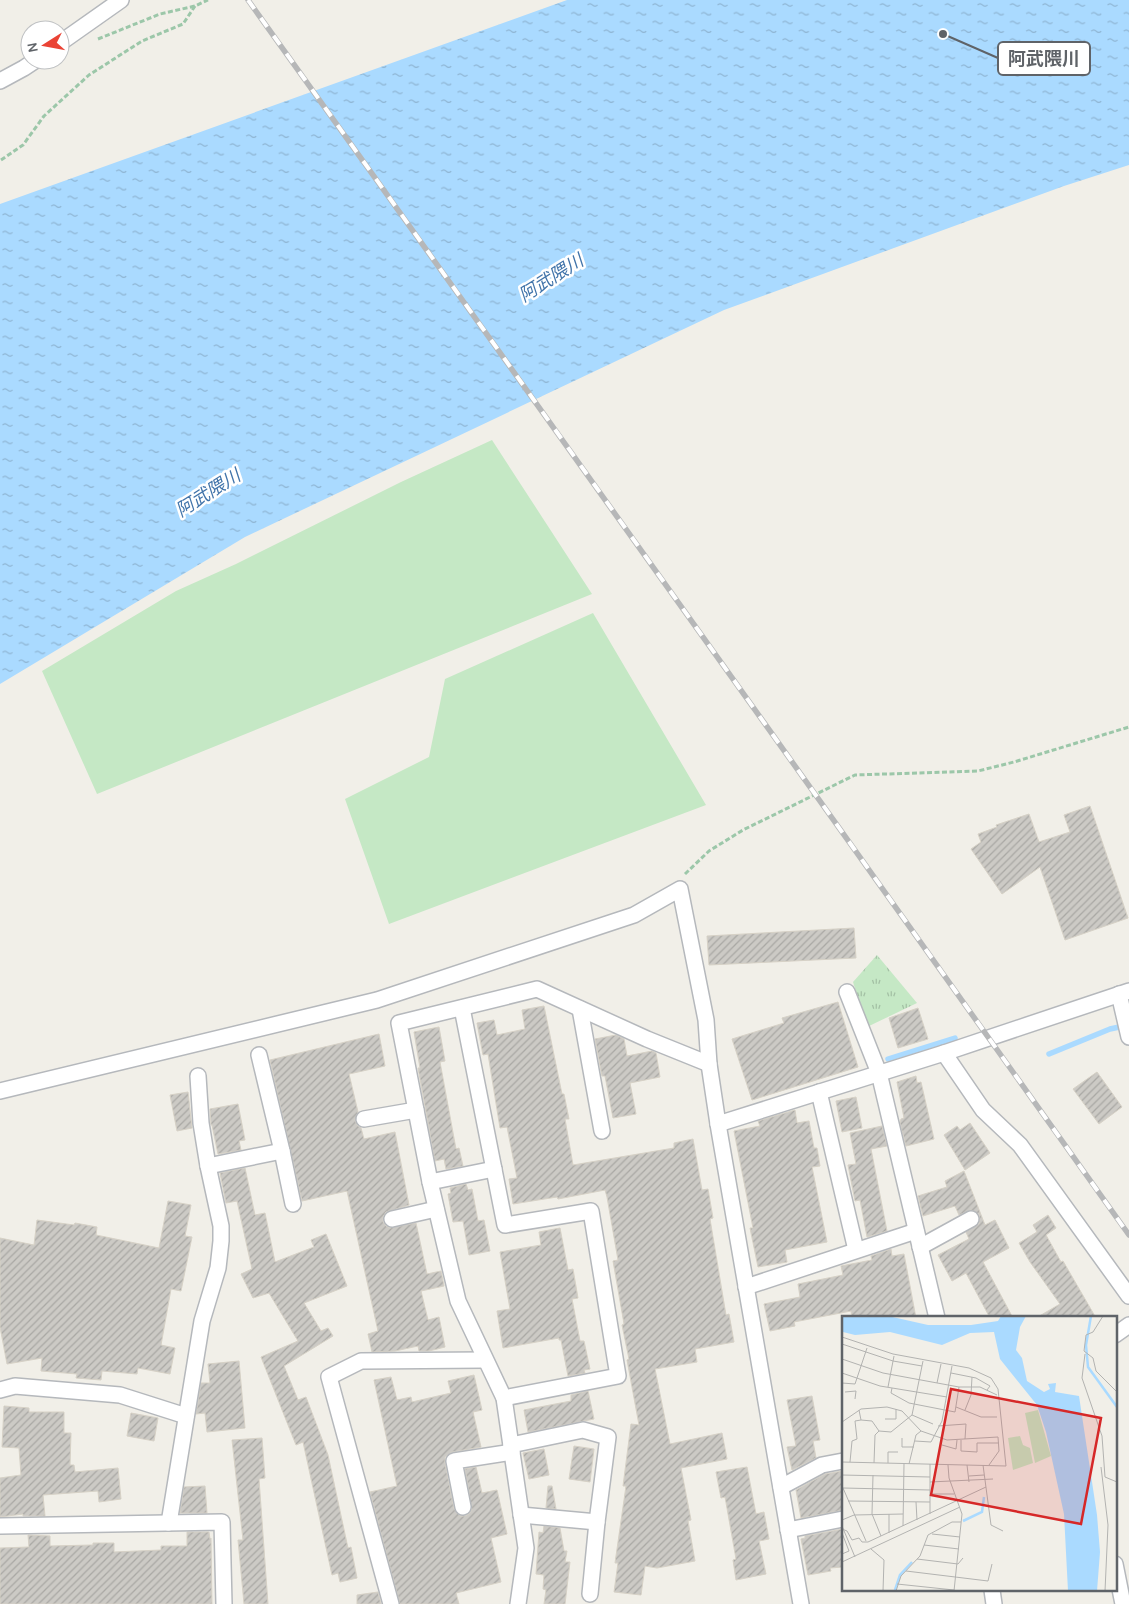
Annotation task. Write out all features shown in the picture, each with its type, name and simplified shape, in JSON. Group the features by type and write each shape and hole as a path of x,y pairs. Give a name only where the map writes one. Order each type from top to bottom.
{"street":[{"path":"70,36 121,0"},
{"path":"0,81 20,70"},
{"path":"0,1091 377,1000 634,915 680,889 706,1020 709,1064 718,1124 801,1604"},
{"path":"518,1604 526,1548 504,1398 484,1360 458,1301 430,1182 398,1023 537,989 646,1039 709,1064"},
{"path":"846,992 879,1073 937,1316"},
{"path":"718,1124 944,1053 1124,992 1129,1037"},
{"path":"462,1008 505,1225 591,1211 618,1376 504,1398"},
{"path":"580,1009 602,1131"},
{"path":"944,1053 983,1110 1020,1145 1129,1296"},
{"path":"259,1055 293,1204"},
{"path":"169,1523 202,1322 218,1268 222,1242 221,1226 201,1123 198,1076"},
{"path":"819,1092 856,1250"},
{"path":"364,1119 416,1110"},
{"path":"208,1166 282,1151"},
{"path":"430,1182 494,1169"},
{"path":"392,1218 436,1209"},
{"path":"920,1247 971,1219"},
{"path":"746,1287 916,1231"},
{"path":"1116,1334 1129,1325"},
{"path":"391,1604 329,1377 361,1361 484,1360"},
{"path":"0,1390 16,1386 120,1395 186,1416"},
{"path":"463,1507 454,1461 583,1430 608,1437 590,1594"},
{"path":"781,1487 822,1465 842,1461"},
{"path":"521,1515 597,1522"},
{"path":"788,1530 842,1520"},
{"path":"0,1526 222,1522 224,1604"},
{"path":"1116,1569 1123,1604"}],"path":[{"path":"96,40 160,14 195,6 208,0"},
{"path":"1,160 23,145 44,116 89,75 142,41 183,24 195,6"},
{"path":"680,889 684,874 709,852 742,830 855,775 978,771 1129,727"}],"green space":[{"path":"492,440 592,594 97,794 42,671 176,591 236,564 401,482"},
{"path":"593,613 706,805 389,924 345,799 429,757 445,679"},
{"path":"877,955 917,1003 867,1027 853,982"}],"water":[{"path":"567,0 1129,0 1129,165 1064,186 724,310 245,537 0,684 0,204"}],"building":[{"path":"1090,806 1128,918 1065,940 1040,867 1002,894 971,849 981,842 978,834 997,827 996,825 1029,814 1039,842 1070,832 1064,815"},
{"path":"854,928 856,958 709,965 707,936"},
{"path":"838,1002 858,1067 752,1100 732,1039 784,1023 782,1018"},
{"path":"544,1006 569,1119 565,1119 573,1165 674,1148 674,1143 693,1139 702,1190 708,1189 713,1218 710,1219 726,1315 729,1314 734,1342 695,1349 697,1362 655,1369 670,1444 722,1433 727,1459 681,1468 691,1520 688,1521 695,1561 657,1568 645,1566 641,1595 614,1592 618,1563 615,1563 626,1486 623,1486 631,1424 639,1425 627,1360 629,1359 613,1261 618,1260 605,1190 558,1199 557,1197 513,1204 509,1179 517,1178 507,1127 500,1128 488,1054 483,1055 477,1023 494,1020 497,1035 525,1029 522,1010"},
{"path":"918,1008 928,1039 898,1048 889,1018"},
{"path":"439,1027 445,1061 440,1062 456,1149 459,1148 463,1166 446,1169 444,1159 435,1161 418,1068 420,1068 414,1032"},
{"path":"379,1034 385,1066 349,1074 358,1112 355,1120 361,1128 364,1139 395,1132 409,1205 386,1212 383,1222 390,1228 416,1223 427,1274 441,1271 444,1286 421,1291 428,1320 439,1317 445,1347 429,1351 419,1351 418,1346 395,1351 372,1352 368,1334 378,1331 347,1191 302,1201 270,1060"},
{"path":"616,1035 624,1039 627,1056 652,1051 656,1053 660,1077 630,1083 636,1114 613,1118 605,1076 602,1076 595,1039"},
{"path":"1097,1072 1122,1107 1099,1124 1073,1089"},
{"path":"916,1076 917,1083 921,1082 934,1139 906,1146 900,1123 901,1119 904,1118 897,1082"},
{"path":"188,1092 192,1128 177,1131 170,1095"},
{"path":"856,1097 862,1128 842,1132 836,1101"},
{"path":"238,1104 245,1140 239,1141 241,1150 218,1154 211,1125 210,1109"},
{"path":"795,1110 797,1123 809,1121 814,1148 817,1148 820,1166 812,1167 827,1242 785,1250 787,1262 758,1267 750,1228 753,1228 734,1131 760,1126 758,1121"},
{"path":"970,1123 990,1153 965,1170 944,1135 957,1126 960,1130"},
{"path":"882,1126 887,1146 871,1149 887,1231 867,1237 860,1200 855,1201 848,1165 856,1164 850,1133"},
{"path":"245,1168 255,1215 265,1213 275,1262 314,1247 311,1240 326,1234 347,1286 304,1303 321,1331 328,1328 333,1336 284,1366 298,1400 306,1397 328,1455 348,1548 351,1547 357,1578 340,1582 338,1573 332,1575 303,1442 296,1445 261,1357 298,1341 269,1293 253,1298 241,1274 252,1269 237,1201 226,1203 220,1173"},
{"path":"964,1171 985,1225 995,1220 1009,1248 983,1262 1012,1316 989,1316 966,1273 952,1281 938,1255 969,1239 966,1232 979,1224 980,1219 979,1214 971,1210 959,1215 955,1206 923,1216 918,1196 947,1187 945,1181"},
{"path":"466,1184 468,1190 472,1189 478,1221 484,1220 490,1251 469,1255 463,1221 453,1222 448,1194 451,1193 450,1188"},
{"path":"168,1201 191,1205 185,1236 192,1237 181,1291 171,1289 161,1345 175,1348 170,1374 138,1368 137,1374 102,1371 101,1380 76,1378 77,1374 41,1371 42,1358 7,1364 0,1327 0,1238 34,1245 37,1220 97,1227 96,1235 159,1248"},
{"path":"1048,1215 1056,1228 1046,1235 1095,1316 1039,1316 1060,1304 1019,1243 1037,1232 1033,1225"},
{"path":"560,1228 568,1270 573,1269 578,1298 572,1299 580,1341 584,1341 590,1369 584,1370 585,1373 568,1376 559,1338 503,1348 497,1311 510,1309 500,1252 541,1245 539,1232"},
{"path":"891,1249 892,1256 904,1254 916,1316 852,1316 851,1311 794,1322 795,1326 770,1331 764,1304 800,1297 798,1284 843,1275 841,1266 872,1260 871,1256"},
{"path":"239,1361 245,1428 207,1432 205,1413 196,1414 201,1383 210,1383 208,1364"},
{"path":"474,1375 482,1410 473,1412 481,1447 452,1452 445,1457 445,1463 454,1509 460,1516 469,1514 472,1510 465,1469 476,1467 482,1493 497,1490 507,1534 491,1538 501,1582 456,1593 459,1604 400,1604 370,1492 397,1486 374,1380 391,1377 397,1400 411,1397 412,1402 451,1393 448,1381"},
{"path":"588,1391 594,1419 528,1432 524,1410 571,1401 571,1395"},
{"path":"812,1396 820,1440 813,1441 816,1458 792,1470 787,1447 796,1446 787,1400"},
{"path":"4,1406 29,1408 29,1412 64,1412 64,1433 71,1433 70,1465 74,1465 75,1472 118,1468 121,1499 99,1502 98,1491 43,1495 45,1516 23,1516 23,1514 0,1517 0,1478 21,1475 19,1448 2,1447"},
{"path":"131,1413 158,1418 154,1441 127,1436"},
{"path":"262,1438 265,1478 259,1479 268,1604 244,1604 238,1540 243,1540 232,1440"},
{"path":"574,1446 594,1449 590,1482 569,1479"},
{"path":"544,1449 549,1475 529,1479 523,1453"},
{"path":"747,1467 756,1514 764,1512 769,1539 759,1541 766,1574 736,1580 733,1560 736,1559 725,1497 721,1498 716,1472"},
{"path":"842,1471 842,1510 801,1518 796,1490 825,1474"},
{"path":"205,1486 207,1513 180,1513 184,1487"},
{"path":"548,1486 552,1486 556,1509 546,1508"},
{"path":"544,1526 560,1528 564,1551 567,1551 565,1562 570,1562 565,1604 544,1604 546,1590 543,1589 544,1575 536,1574 539,1532 543,1533"},
{"path":"842,1529 842,1567 830,1568 831,1571 808,1575 801,1539 805,1538 805,1536"},
{"path":"187,1532 209,1532 211,1538 212,1604 0,1604 0,1548 29,1547 28,1535 50,1536 50,1546 114,1543 114,1552 161,1550 161,1546 187,1546"},
{"path":"378,1592 381,1604 357,1604 357,1595"}],"waterway":[{"path":"1049,1054 1110,1029 1124,1026"},
{"path":"888,1059 955,1038"}],"railway":[{"path":"248,0 1129,1235"}],"place":[{"name":"阿武隈川","path":"943,34"}]}
